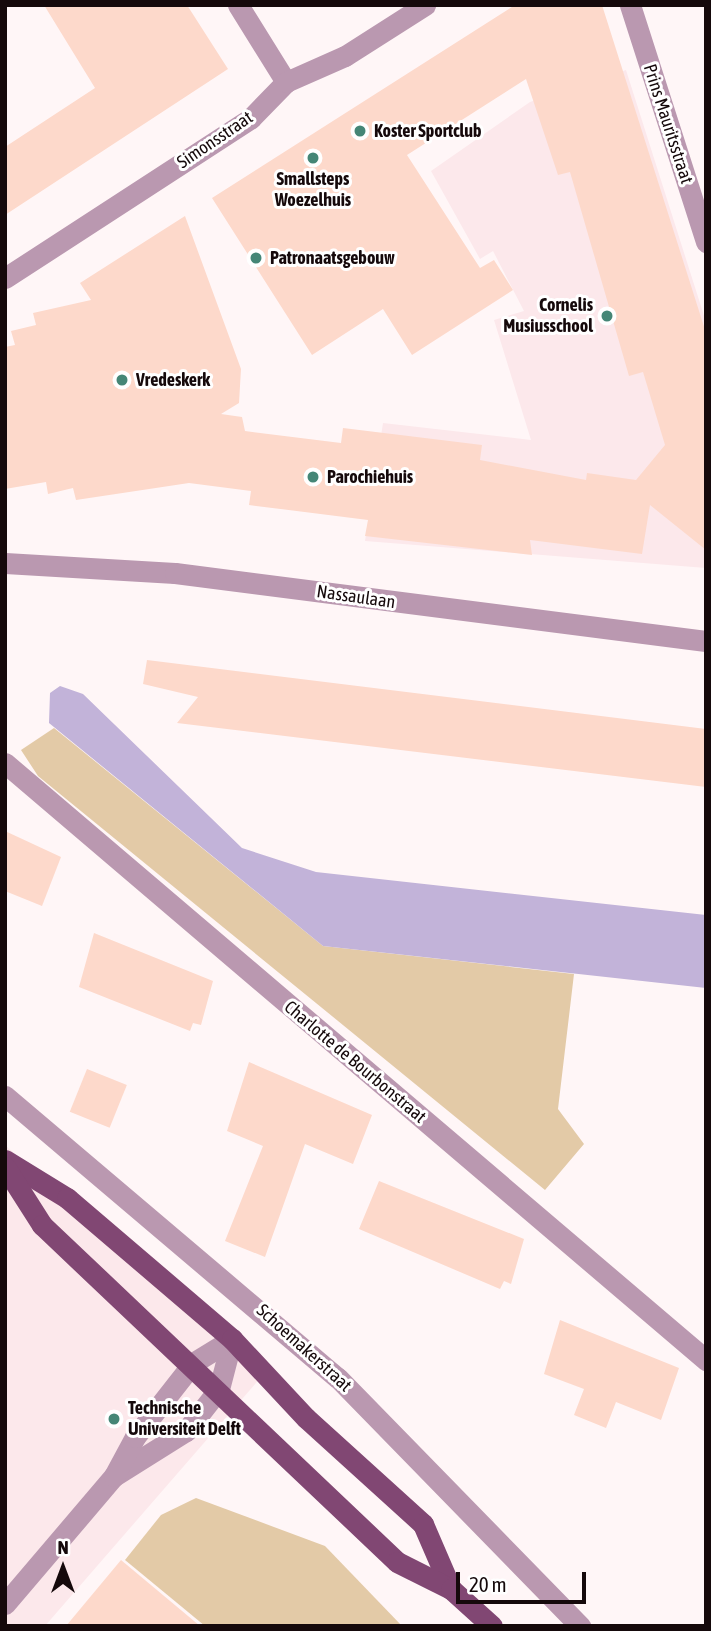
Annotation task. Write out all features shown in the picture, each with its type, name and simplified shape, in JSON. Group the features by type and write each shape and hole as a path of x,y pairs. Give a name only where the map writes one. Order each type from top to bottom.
{"main road":[{"path":"5,1160 67,1198 232,1339 306,1418 424,1524 451,1589"},
{"path":"5,1167 41,1225 193,1363 397,1562 451,1589 492,1626"}],"street":[{"path":"238,5 286,82"},
{"name":"Simonsstraat","path":"5,278 251,118 286,82 345,56 425,5"},
{"name":"Prins Mauritsstraat","path":"631,5 706,242"},
{"name":"Nassaulaan","path":"5,564 175,573 706,641"},
{"name":"Charlotte de Bourbonstraat","path":"5,763 706,1360"},
{"name":"Schoemakerstraat","path":"5,1096 338,1378 580,1626"},
{"path":"5,1604 114,1476 135,1437 193,1363 232,1339"},
{"path":"114,1476 186,1431 219,1389 232,1339"}],"shaded area":[{"name":"Cornelis Musiusschool","path":"626,70 706,322 706,568 365,541 383,423 531,440 494,320 524,311 493,251 480,259 431,171 530,102"},
{"path":"60,686 83,694 242,848 316,872 706,915 706,988 323,946 49,723 50,693"},
{"path":"54,728 323,946 574,974 558,1109 584,1144 545,1190 38,776 21,750"},
{"name":"Technische Universiteit Delft","path":"5,1145 262,1376 45,1626 5,1626"},
{"path":"196,1498 325,1546 402,1626 205,1626 125,1560 161,1515"}],"building":[{"path":"44,5 187,5 228,69 5,215 5,147 95,88"},
{"path":"515,5 602,5 706,333 706,550 650,505 642,554 530,540 532,555 365,536 368,520 249,505 251,491 189,483 76,500 73,488 48,494 46,482 5,489 5,347 15,345 11,331 36,325 33,313 91,300 80,283 185,216 241,369 239,403 221,414 242,417 245,431 341,443 343,428 482,445 480,460 586,480 587,473 636,480 665,445 643,372 629,376 570,172 558,175 526,79 407,155 480,268 494,260 513,290 412,355 383,309 312,355 212,198"},
{"path":"147,660 706,729 706,787 177,723 198,697 143,684"},
{"path":"5,831 61,857 42,906 5,891"},
{"path":"94,933 213,981 201,1025 193,1023 190,1031 79,987"},
{"path":"249,1062 372,1115 353,1164 305,1144 265,1257 225,1241 263,1146 227,1131"},
{"path":"87,1069 127,1085 110,1128 70,1112"},
{"path":"379,1181 524,1239 511,1284 504,1281 500,1289 359,1229"},
{"path":"560,1320 679,1368 661,1420 616,1402 606,1428 574,1415 584,1389 544,1374"},
{"path":"121,1560 200,1626 66,1626"}],"place":[{"name":"Koster Sportclub","path":"360,131"},
{"name":"Smallsteps Woezelhuis","path":"313,158"},
{"name":"Patronaatsgebouw","path":"256,258"},
{"name":"Cornelis Musiusschool","path":"607,316"},
{"name":"Vredeskerk","path":"122,380"},
{"name":"Parochiehuis","path":"313,477"},
{"name":"Technische Universiteit Delft","path":"114,1419"}]}
